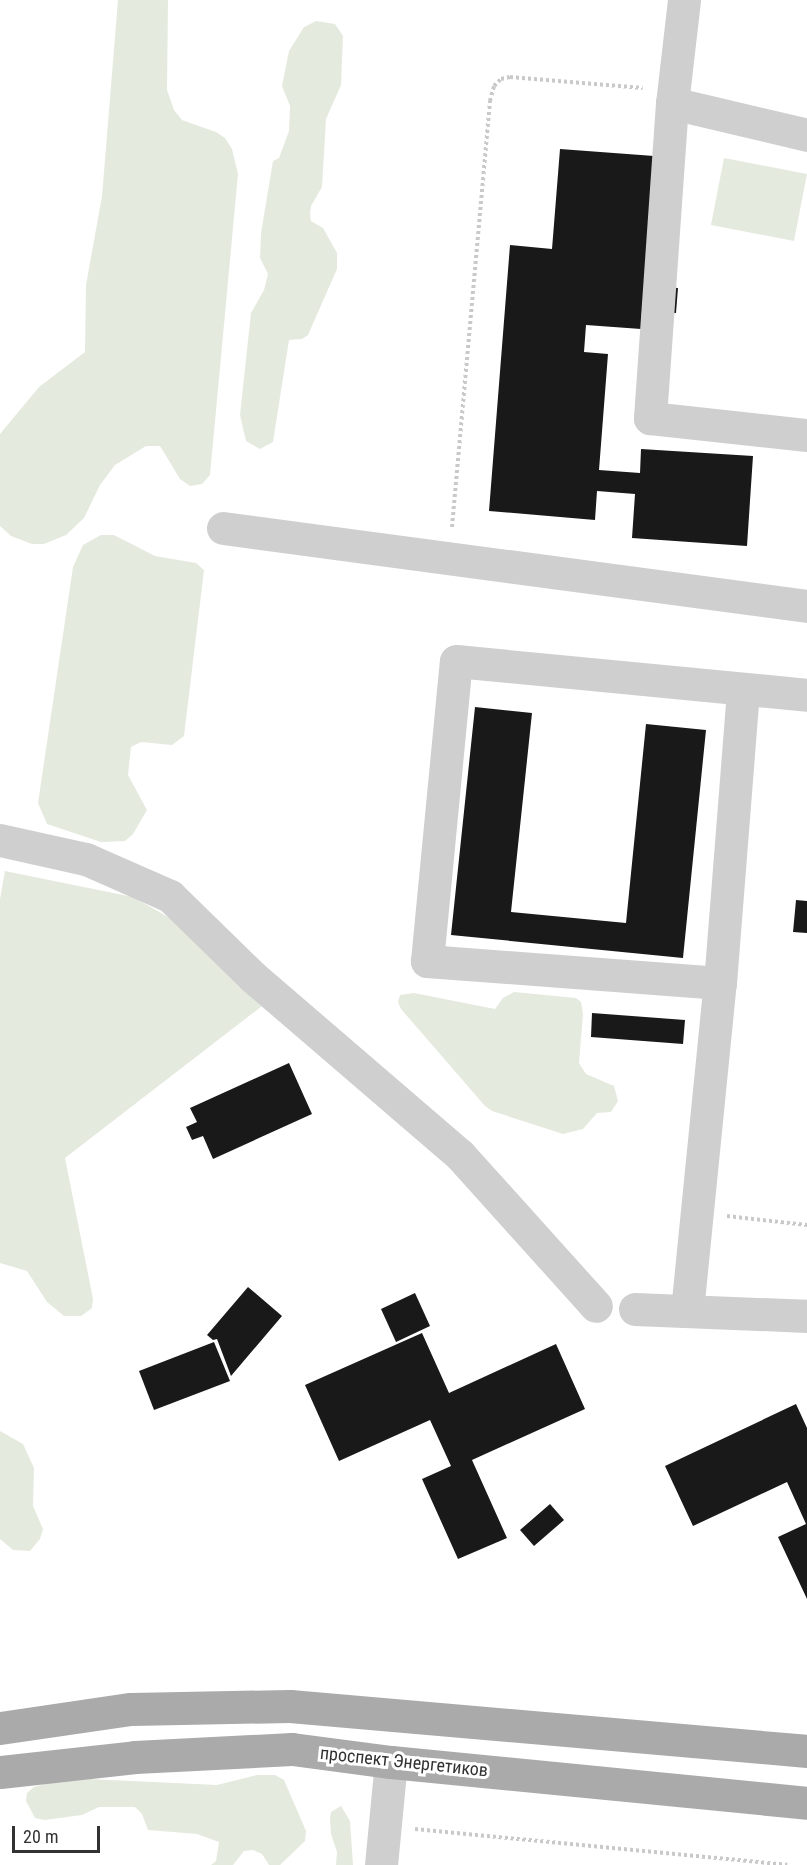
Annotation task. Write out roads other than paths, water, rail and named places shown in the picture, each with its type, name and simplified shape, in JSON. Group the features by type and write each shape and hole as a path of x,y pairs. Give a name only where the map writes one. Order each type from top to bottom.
{"main road":[{"path":"290,1706 292,1749"},
{"path":"0,1728 131,1709 290,1706 807,1751"},
{"path":"680,1791 684,1740"},
{"name":"проспект Энергетиков","path":"0,1772 135,1757 292,1749 391,1762 807,1803"}],"street":[{"path":"684,0 673,97 650,418 807,435"},
{"path":"673,97 807,135"},
{"path":"223,528 807,606"},
{"path":"720,983 427,961 456,661 807,695"},
{"path":"687,1311 720,983 743,689"},
{"path":"0,840 86,859 170,897 253,977 460,1155 596,1306"},
{"path":"635,1309 807,1316"},
{"path":"381,1865 391,1762"}]}
